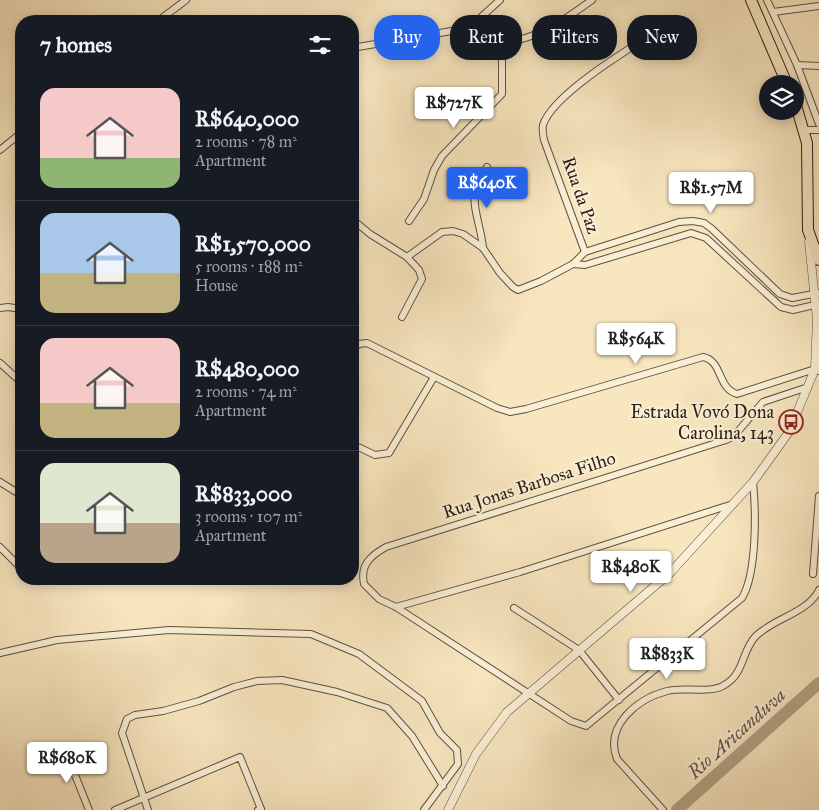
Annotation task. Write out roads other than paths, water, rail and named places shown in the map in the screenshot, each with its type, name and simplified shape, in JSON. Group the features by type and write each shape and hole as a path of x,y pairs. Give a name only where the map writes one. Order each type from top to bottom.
{"main road":[{"path":"751,0 783,75"},
{"path":"801,120 805,130 808,155 808,230 819,260"}],"street":[{"path":"166,15 186,0"},
{"path":"483,15 500,0"},
{"path":"522,38 550,29 592,0"},
{"path":"767,0 797,66 819,124"},
{"path":"773,12 819,6"},
{"path":"359,47 450,31"},
{"name":"Rua da Paz","path":"585,252 544,140 543,127 557,105 607,63 627,50"},
{"path":"408,221 424,199 434,170 442,156 502,94 502,60"},
{"path":"797,66 819,66"},
{"path":"805,130 819,130"},
{"path":"0,150 15,140"},
{"path":"483,248 481,227 474,198 478,184 487,167"},
{"path":"407,257 436,236 447,231 463,234 483,248 500,273 516,289 521,290 573,264 585,252 679,222 698,221 712,229 780,294 792,298 816,294"},
{"path":"359,225 407,257 419,270 422,279 402,317"},
{"path":"448,810 476,754 507,712 527,693 670,574 753,482 789,432 817,370 818,305 808,230"},
{"path":"573,264 585,265 691,233 706,238 781,307 793,310 818,305"},
{"path":"0,308 15,308"},
{"path":"359,344 368,343 497,408 510,412 526,409 694,358 703,357 713,361 725,388 737,394 817,370"},
{"path":"0,363 15,377"},
{"path":"359,447 375,455 389,453 434,377"},
{"name":"Rua Jonas Barbosa Filho","path":"619,700 590,724 583,726 527,693 396,607 379,599 367,589 362,576 363,569 369,559 386,547 726,440 734,436 763,402 808,387"},
{"path":"0,482 15,491"},
{"path":"514,608 579,650 619,700 738,602 744,593 748,585 756,523 753,482"},
{"path":"813,574 819,496"},
{"path":"396,607 520,572 734,504"},
{"path":"0,547 15,562"},
{"path":"662,809 617,758 613,750 620,722 641,704 666,691 690,688 714,689 725,686 736,675 746,650 755,637 775,622 802,608 819,590"},
{"path":"0,653 57,640 169,630 311,634 359,654 422,701 440,733 457,750 458,764 424,810"},
{"path":"148,810 122,733 127,720 135,715 163,711 199,701 234,687 257,681 282,680 337,692 387,708 412,736 443,786"},
{"path":"66,750 89,810"},
{"path":"114,810 240,756 261,809 258,810"}],"waterway":[{"name":"Rio Aricanduva","path":"677,810 819,683"}],"place":[{"name":"Estrada Vovó Dona Carolina, 143","path":"791,422"}]}
